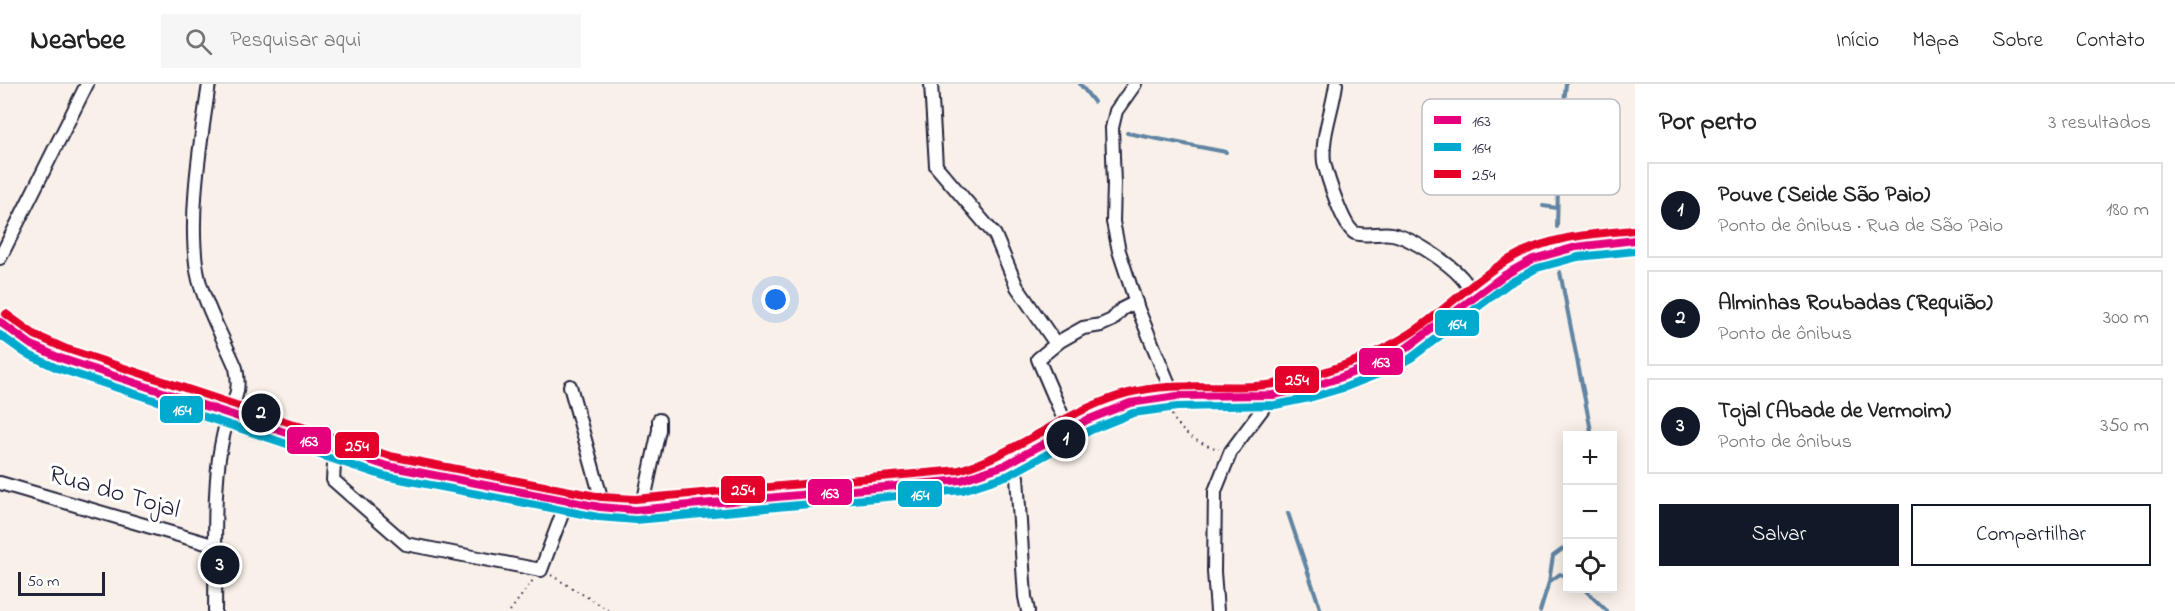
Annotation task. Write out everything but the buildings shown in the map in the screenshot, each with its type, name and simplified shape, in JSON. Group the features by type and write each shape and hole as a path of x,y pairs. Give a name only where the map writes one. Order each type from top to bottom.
{"main road":[{"path":"0,322 30,344 60,358 387,466 604,508 642,509 951,482 991,472 1010,464 1068,429 1111,409 1170,397 1274,395 1320,386 1393,356 1433,331 1519,266 1543,255 1579,246 1635,240"}],"street":[{"path":"0,258 87,84"},
{"path":"209,84 194,216 196,258 199,280 239,384 237,399 230,414 219,456 215,500 215,611"},
{"path":"931,84 936,166 995,236 1017,287 1056,344"},
{"path":"1136,84 1116,111 1112,128 1113,222 1119,250 1136,302 1165,373 1170,397"},
{"path":"1336,84 1328,120 1324,161 1340,211 1349,228 1357,234 1391,234 1406,239 1462,277 1476,297"},
{"path":"1068,429 1038,359 1056,344 1083,328 1101,325 1112,320 1122,309 1136,302"},
{"path":"570,386 604,508"},
{"path":"1217,611 1214,572 1215,491 1231,452 1274,395"},
{"path":"642,509 659,430 659,420"},
{"path":"335,449 333,480 405,544 541,570 567,501"},
{"path":"1010,464 1017,477 1025,597 1028,611"},
{"name":"Rua do Tojal","path":"0,483 216,546"}],"path":[{"path":"1170,397 1172,415 1182,430 1212,447 1231,452"},
{"path":"510,611 541,570 610,611"}],"waterway":[{"path":"1080,84 1094,102"},
{"path":"1564,99 1566,84"},
{"path":"1127,133 1226,152"},
{"path":"1557,227 1558,195"},
{"path":"1543,206 1557,208"},
{"path":"1560,272 1591,431"},
{"path":"1288,513 1321,611"},
{"path":"1540,611 1549,582 1553,556 1563,549"},
{"path":"1549,582 1560,574 1563,575"},
{"path":"1588,593 1607,611"}],"transit line":[{"name":"254","path":"6,314 35,335 64,348 390,456 601,497 635,499 959,470 1003,453 1085,409 1128,393 1176,386 1255,386 1305,378 1361,359 1402,339 1489,272 1529,249 1573,237 1634,230"},
{"name":"163","path":"0,322 30,344 60,358 387,466 600,507 635,510 961,480 1005,465 1087,420 1130,403 1177,396 1273,395 1307,388 1387,359 1405,349 1503,276 1533,259 1576,247 1635,240"},
{"name":"164","path":"0,335 25,353 57,368 384,476 598,517 636,520 963,490 1009,475 1091,430 1133,413 1177,407 1275,405 1309,398 1343,388 1391,369 1411,358 1508,284 1537,268 1578,257 1635,251"}],"place":[{"name":"Alminhas Roubadas (Requião)","path":"261,413"},
{"name":"Pouve (Seide São Paio)","path":"1066,439"},
{"name":"Tojal (Abade de Vermoim)","path":"220,565"}]}
